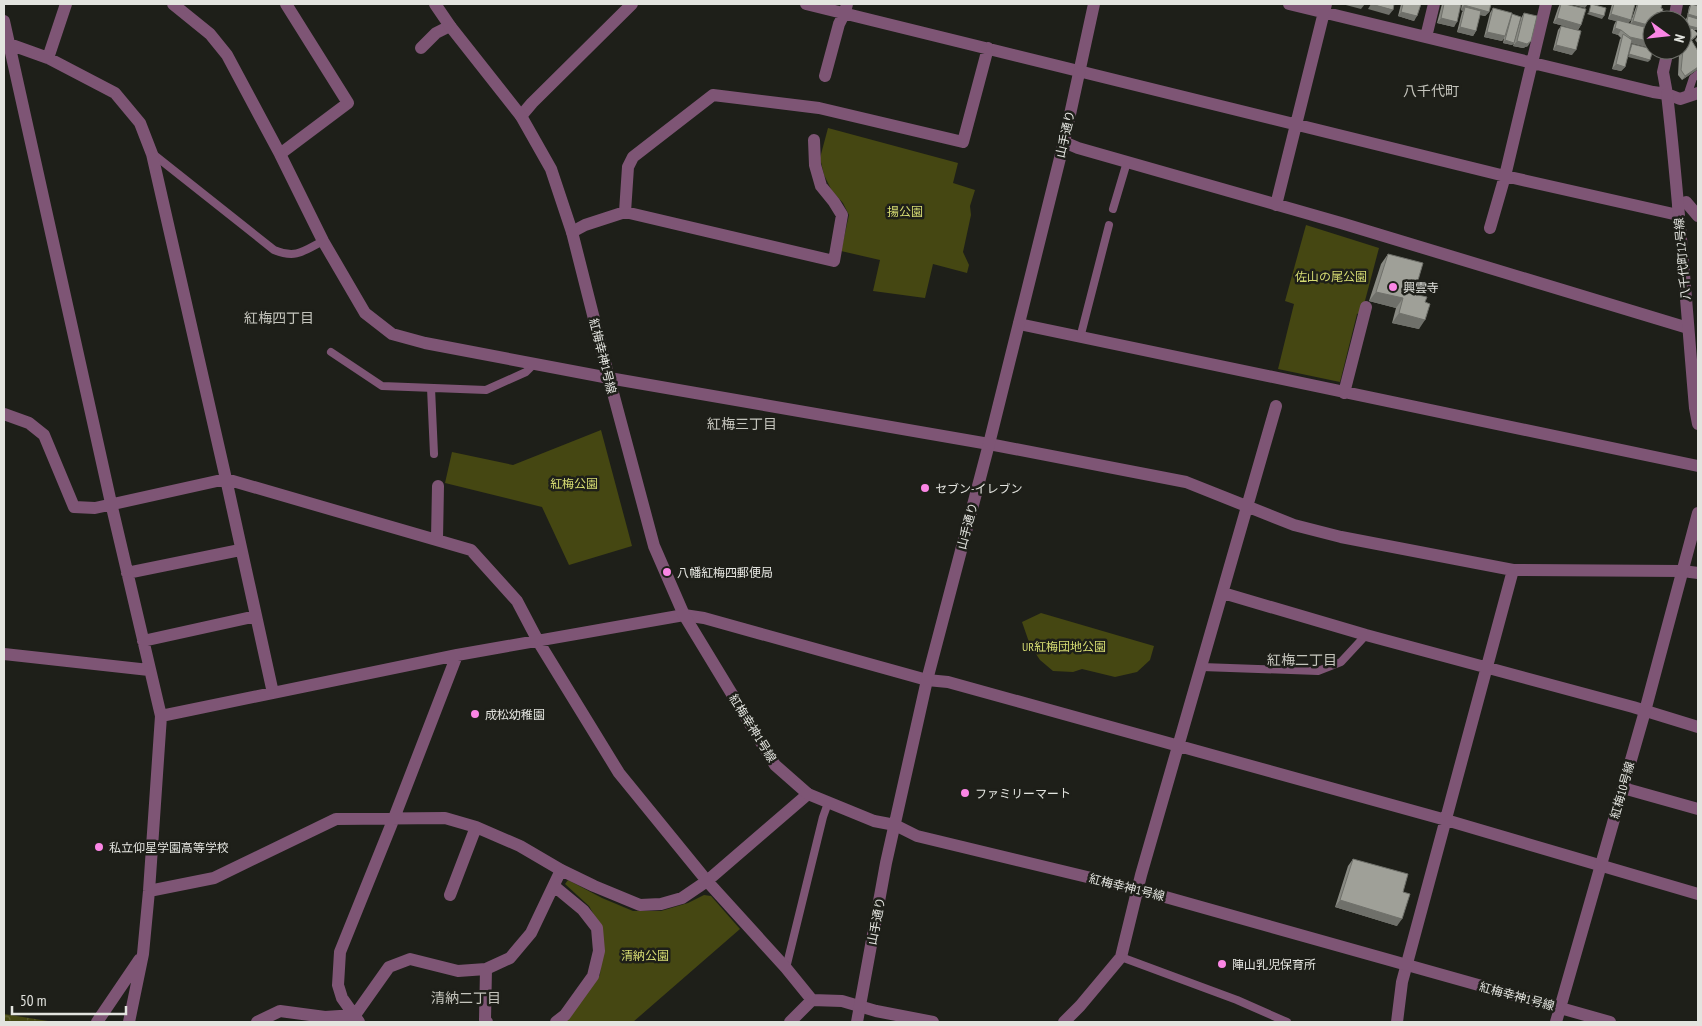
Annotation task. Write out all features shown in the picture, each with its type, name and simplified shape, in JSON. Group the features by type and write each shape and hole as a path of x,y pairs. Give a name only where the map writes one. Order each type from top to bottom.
{"street":[{"path":"48,58 66,4"},
{"path":"173,4 210,34 227,55 324,241 365,313 392,334 425,343 609,378 990,444 1186,482 1294,525 1341,537 1513,570 1683,571 1698,573"},
{"path":"280,154 348,103 286,4"},
{"name":"紅梅幸神1号線","path":"435,4 450,26 522,116 550,169 572,232 654,546 684,614 775,765 808,794 874,821 894,825 917,836 1138,889 1610,1022"},
{"path":"522,116 532,103 632,4"},
{"path":"806,4 846,8 1079,72 1505,176 1681,208 1698,214"},
{"name":"山手通り","path":"857,1022 894,825 927,680 990,444 1064,142 1094,4"},
{"path":"1288,4 1325,8 1426,37 1667,94 1680,99 1693,94"},
{"path":"1426,37 1434,4"},
{"path":"1490,228 1505,176 1546,4"},
{"path":"824,76 839,24 846,8"},
{"path":"1276,204 1325,8"},
{"path":"4,21 111,503 161,716 143,954 129,1022"},
{"path":"421,48 436,34 450,26"},
{"path":"9,44 48,58 115,92 140,123 152,154 273,693"},
{"path":"624,212 628,167 634,157 713,95 820,108 963,142 988,48"},
{"name":"八千代町12号線","path":"1666,60 1663,72 1681,208 1688,328 1698,424"},
{"path":"572,232 585,225 624,212 834,261 842,215 821,186 815,165 814,140"},
{"path":"1064,142 1078,148 1276,204 1688,328"},
{"path":"1344,393 1366,307"},
{"path":"1019,324 1698,466"},
{"path":"1064,1022 1080,1006 1121,956 1138,889 1276,406"},
{"path":"4,414 30,423 44,435 74,507 95,508 226,479 471,550 517,601 538,641 619,773 707,881 786,968 812,1000"},
{"path":"436,539 438,486"},
{"path":"1683,571 1698,513"},
{"path":"127,573 240,550"},
{"path":"1397,1022 1402,982 1513,570"},
{"name":"紅梅10号線","path":"1556,1022 1683,571"},
{"path":"1223,593 1698,727"},
{"path":"161,716 457,655 684,614 927,680 948,682 1446,820 1698,894"},
{"path":"143,641 256,616"},
{"path":"4,654 149,670"},
{"path":"353,1020 338,985 340,952 457,655"},
{"path":"1623,788 1698,809"},
{"path":"149,890 214,878 336,819 445,818 476,827 520,846 561,870 640,905 661,904 682,898 707,881 808,794"},
{"path":"450,895 476,827"},
{"path":"353,1020 389,967 410,959 458,971 486,969 510,958 531,933 561,870"},
{"path":"554,886 583,910 597,928 598,951 593,976 565,1015 556,1022"},
{"path":"97,1022 143,954"},
{"path":"486,969 486,1022"},
{"path":"790,1022 812,1000 842,1001 933,1022"},
{"path":"257,1022 280,1011 353,1020"}],"lane":[{"path":"1693,94 1693,78 1698,74"},
{"path":"152,154 274,250 287,255 301,253 324,241"},
{"path":"1113,209 1126,162"},
{"path":"1080,338 1109,225"},
{"path":"331,352 382,386 486,390 526,372 534,364"},
{"path":"431,388 434,454"},
{"path":"1202,668 1318,671 1341,662 1366,634"},
{"path":"786,968 828,803"},
{"path":"1121,956 1237,1000 1287,1022"}],"green space":[{"name":"揚公園","path":"828,128 958,163 953,183 975,190 970,206 971,215 963,252 969,265 967,273 933,264 925,298 873,291 880,260 841,251 849,215 843,203 832,191 824,175 820,158"},
{"name":"佐山の尾公園","path":"1306,225 1379,248 1362,312 1357,314 1340,382 1278,369 1294,304 1285,301"},
{"name":"紅梅公園","path":"601,430 632,546 569,565 542,507 445,483 452,452 513,465"},
{"name":"UR紅梅団地公園","path":"1041,613 1154,646 1150,660 1137,672 1115,677 1082,669 1073,672 1053,671 1040,660 1030,645 1022,622"},
{"name":"清納公園","path":"568,880 602,898 633,911 661,911 688,903 704,895 711,896 740,929 633,1022 566,1022 600,975 602,944 601,927 589,906 565,884"},
{"path":"4,1014 54,1022 4,1022"}],"building":[{"path":"1371,4 1394,4 1393,10"},
{"path":"1403,4 1421,4 1417,16 1401,12"},
{"path":"1444,4 1461,4 1457,22 1441,18"},
{"path":"1465,4 1491,4 1489,12"},
{"path":"1561,4 1586,9 1581,25 1557,18"},
{"path":"1591,4 1606,8 1604,16 1589,12"},
{"path":"1614,4 1635,4 1631,20 1611,14"},
{"path":"1638,4 1662,4 1663,10 1642,10 1642,23 1633,21"},
{"path":"1691,4 1698,6 1698,17 1692,15 1692,10 1689,10"},
{"path":"1465,7 1481,11 1476,31 1460,27"},
{"path":"1493,8 1512,13 1505,36 1487,32"},
{"path":"1524,13 1537,16 1531,41 1527,44 1517,41"},
{"path":"1512,14 1521,17 1514,43 1505,40"},
{"path":"1692,17 1698,19 1698,28 1692,26"},
{"path":"1617,20 1642,26 1642,40 1630,37 1615,28"},
{"path":"1561,26 1581,31 1576,50 1556,45"},
{"path":"1692,28 1698,34 1692,39"},
{"path":"1623,34 1632,40 1625,67 1616,64"},
{"path":"1692,41 1698,51 1698,67 1685,76 1681,70 1682,60 1692,60"},
{"path":"1632,44 1642,46 1642,58 1629,54"},
{"name":"興雲寺","path":"1388,254 1423,263 1414,294 1427,297 1425,302 1430,304 1425,320 1399,313 1403,298 1376,292"},
{"path":"1353,859 1408,874 1403,892 1410,894 1402,919 1340,900"}],"place":[{"name":"興雲寺","path":"1393,287"},
{"name":"セブン-イレブン","path":"925,488"},
{"name":"八幡紅梅四郵便局","path":"667,572"},
{"name":"成松幼稚園","path":"475,714"},
{"name":"ファミリーマート","path":"965,793"},
{"name":"私立仰星学園高等学校","path":"99,847"},
{"name":"陣山乳児保育所","path":"1222,964"}],"district":[{"name":"八千代町","path":"1431,91"},
{"name":"紅梅四丁目","path":"279,318"},
{"name":"紅梅三丁目","path":"742,424"},
{"name":"紅梅二丁目","path":"1302,660"},
{"name":"清納二丁目","path":"466,998"}]}
